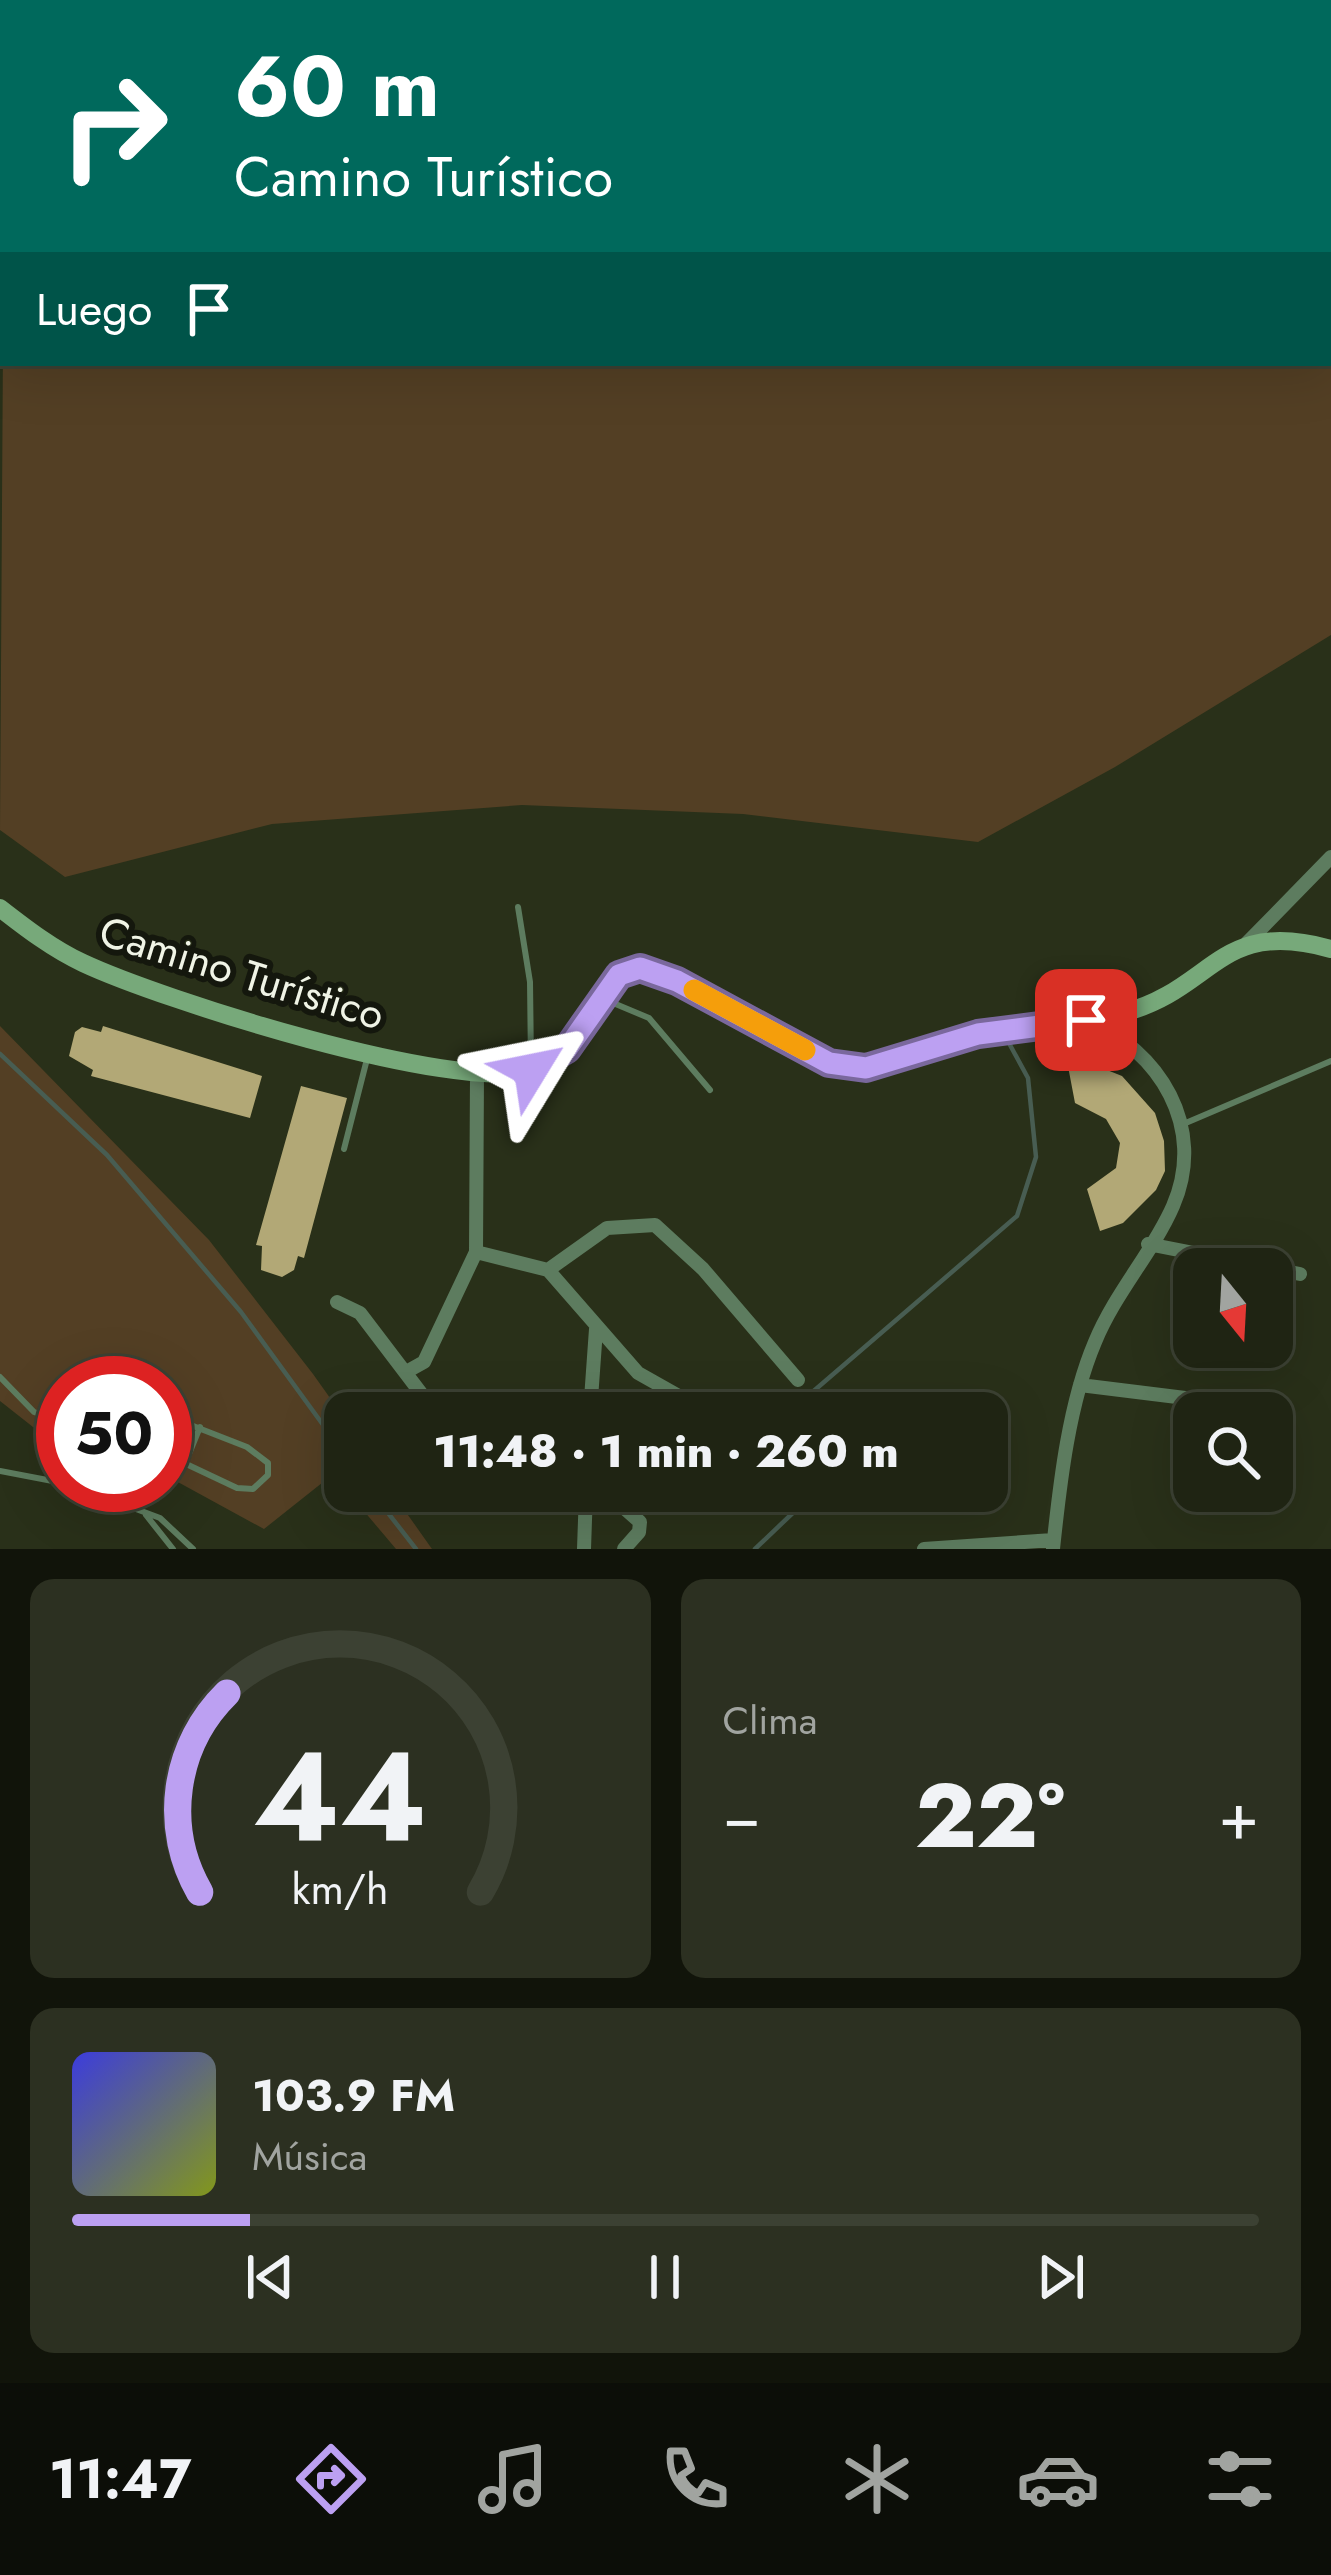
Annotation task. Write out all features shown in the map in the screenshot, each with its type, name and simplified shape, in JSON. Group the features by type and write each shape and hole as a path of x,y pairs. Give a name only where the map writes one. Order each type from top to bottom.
{"main road":[{"name":"Camino Turístico","path":"0,908 65,954 124,981 368,1052 477,1075 531,1070"},
{"path":"531,1070 567,1049 623,971 652,969 818,1057 853,1069 978,1034 1123,1013 1177,990 1247,943 1287,939 1331,949"}],"street":[{"path":"1247,943 1331,856"},
{"path":"1116,1034 1123,1013"},
{"path":"924,1549 1053,1545 1080,1385 1095,1342 1179,1188 1181,1125 1154,1068 1116,1034 1086,1020"},
{"path":"406,1372 424,1362 476,1252 477,1075"},
{"path":"548,1270 607,1228 655,1225 703,1269 798,1380"},
{"path":"1148,1244 1300,1274"},
{"path":"476,1252 548,1270 562,1280 596,1329 638,1373 672,1392"},
{"path":"337,1302 361,1313 421,1392"},
{"path":"592,1392 596,1329"},
{"path":"1080,1385 1173,1397"},
{"path":"584,1549 585,1512"},
{"path":"624,1549 639,1532 640,1522 628,1512"}],"lane":[{"path":"518,907 531,996 531,1070"},
{"path":"603,998 649,1018 710,1090"},
{"path":"344,1149 368,1052"},
{"path":"1181,1125 1331,1061"},
{"path":"0,1377 36,1413"},
{"path":"192,1424 263,1457 268,1475 260,1486 246,1490 192,1464"},
{"path":"192,1446 200,1427"},
{"path":"0,1471 36,1478"},
{"path":"144,1512 173,1549"},
{"path":"144,1512 160,1518 193,1549"}],"shaded area":[{"path":"3,366 1331,366 1331,635 1115,767 978,842 743,814 522,805 272,824 65,877 0,830"},
{"path":"0,1026 209,1240 313,1374 326,1392 324,1481 264,1529 192,1490 192,1356 36,1356 36,1428 0,1401"},
{"path":"365,1512 406,1512 432,1549 396,1549"}],"building":[{"path":"103,1026 262,1076 250,1118 91,1076 93,1070 69,1056 75,1032 82,1027 101,1032"},
{"path":"1067,1061 1087,1062 1122,1076 1155,1113 1164,1141 1165,1171 1156,1190 1123,1223 1100,1231 1087,1189 1116,1168 1120,1143 1106,1119 1075,1103"},
{"path":"301,1086 347,1098 304,1258 298,1256 294,1270 282,1277 261,1270 262,1246 256,1245"}],"waterway":[{"path":"812,1392 1017,1216 1036,1157 1028,1078 1010,1045"},
{"path":"0,1054 107,1155 241,1312 324,1426"},
{"path":"387,1512 416,1549"},
{"path":"755,1549 794,1512"}],"slow traffic":[{"path":"694,990 805,1050"}],"route":[{"path":"531,1070 567,1049 628,969 658,971 829,1063 853,1069 978,1034 1086,1020"}]}
